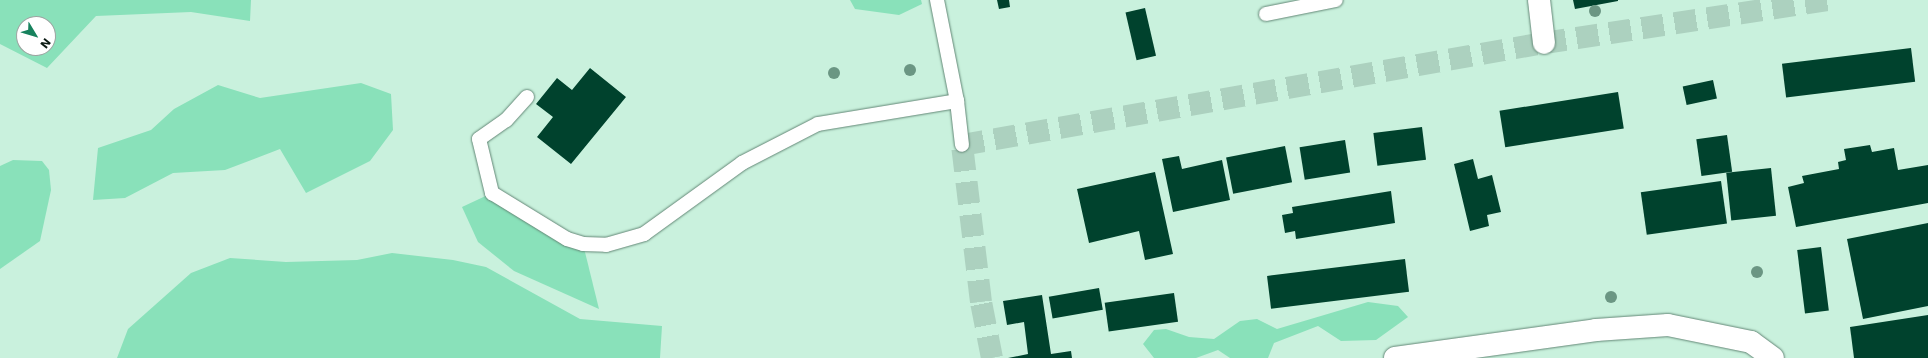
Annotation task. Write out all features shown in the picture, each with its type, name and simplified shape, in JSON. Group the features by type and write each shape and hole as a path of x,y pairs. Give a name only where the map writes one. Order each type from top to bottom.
{"street":[{"path":"1539,0 1544,43"},
{"path":"1395,358 1596,330 1668,325 1751,342 1773,358"}],"lane":[{"path":"937,0 957,100 962,145"},
{"path":"1266,14 1336,0"},
{"path":"527,97 506,120 480,139 492,193 567,239 583,244 606,245 644,234 742,163 818,124 957,100"}],"green space":[{"path":"0,0 251,0 250,21 191,12 96,16 47,68 24,56 56,56 56,16 16,16 16,52 0,44"},
{"path":"850,0 921,0 922,4 899,15 855,9"},
{"path":"361,83 391,94 393,130 370,161 306,193 280,149 225,170 173,173 125,198 93,200 98,148 151,130 174,109 218,85 260,98"},
{"path":"13,160 42,161 49,170 51,190 40,241 0,269 0,166"},
{"path":"492,193 583,244 599,309 514,271 478,242 462,207"},
{"path":"392,253 453,260 486,267 580,319 662,326 660,358 117,358 128,329 191,273 230,258 286,262 357,260"},
{"path":"1368,302 1398,306 1408,317 1376,340 1341,341 1318,326 1274,343 1268,358 1230,358 1218,350 1196,358 1154,358 1143,344 1154,330 1166,329 1189,337 1214,339 1240,321 1257,319 1277,329"}],"building":[{"path":"997,0 1009,0 1010,7 999,9"},
{"path":"1573,0 1618,0 1618,1 1575,9"},
{"path":"1145,8 1156,56 1137,60 1126,12"},
{"path":"1911,48 1915,82 1786,98 1782,64"},
{"path":"590,68 626,97 571,164 537,137 553,117 536,104 557,78 572,90"},
{"path":"1713,80 1717,99 1687,105 1683,86"},
{"path":"1618,92 1624,129 1505,147 1499,111"},
{"path":"1422,127 1426,160 1377,166 1373,133"},
{"path":"1727,135 1732,172 1701,176 1696,139"},
{"path":"1345,140 1350,173 1305,180 1300,147"},
{"path":"1870,145 1872,152 1894,148 1898,170 1928,165 1928,203 1796,227 1788,187 1804,183 1802,176 1839,169 1838,162 1846,160 1844,149"},
{"path":"1285,146 1292,182 1233,194 1226,157"},
{"path":"1179,156 1182,169 1222,160 1230,200 1173,212 1162,159"},
{"path":"1473,159 1478,179 1492,175 1501,212 1487,215 1489,226 1470,231 1454,164"},
{"path":"1771,168 1776,216 1731,220 1726,173"},
{"path":"1155,172 1173,254 1145,260 1139,231 1089,243 1077,189"},
{"path":"1721,181 1727,224 1647,235 1641,192"},
{"path":"1391,191 1395,223 1296,239 1295,231 1285,233 1282,215 1293,213 1292,207"},
{"path":"1928,223 1928,306 1863,319 1847,239"},
{"path":"1821,247 1829,311 1805,313 1797,250"},
{"path":"1405,259 1409,292 1271,309 1267,276"},
{"path":"1099,288 1103,310 1053,319 1049,297"},
{"path":"1174,293 1178,322 1109,331 1105,303"},
{"path":"1042,295 1051,354 1071,351 1072,358 1008,358 1028,354 1024,322 1007,325 1003,301"},
{"path":"1928,315 1928,358 1854,358 1850,327"}],"tunnel":[{"path":"992,358 981,302 962,145 1544,43 1829,0"}]}
